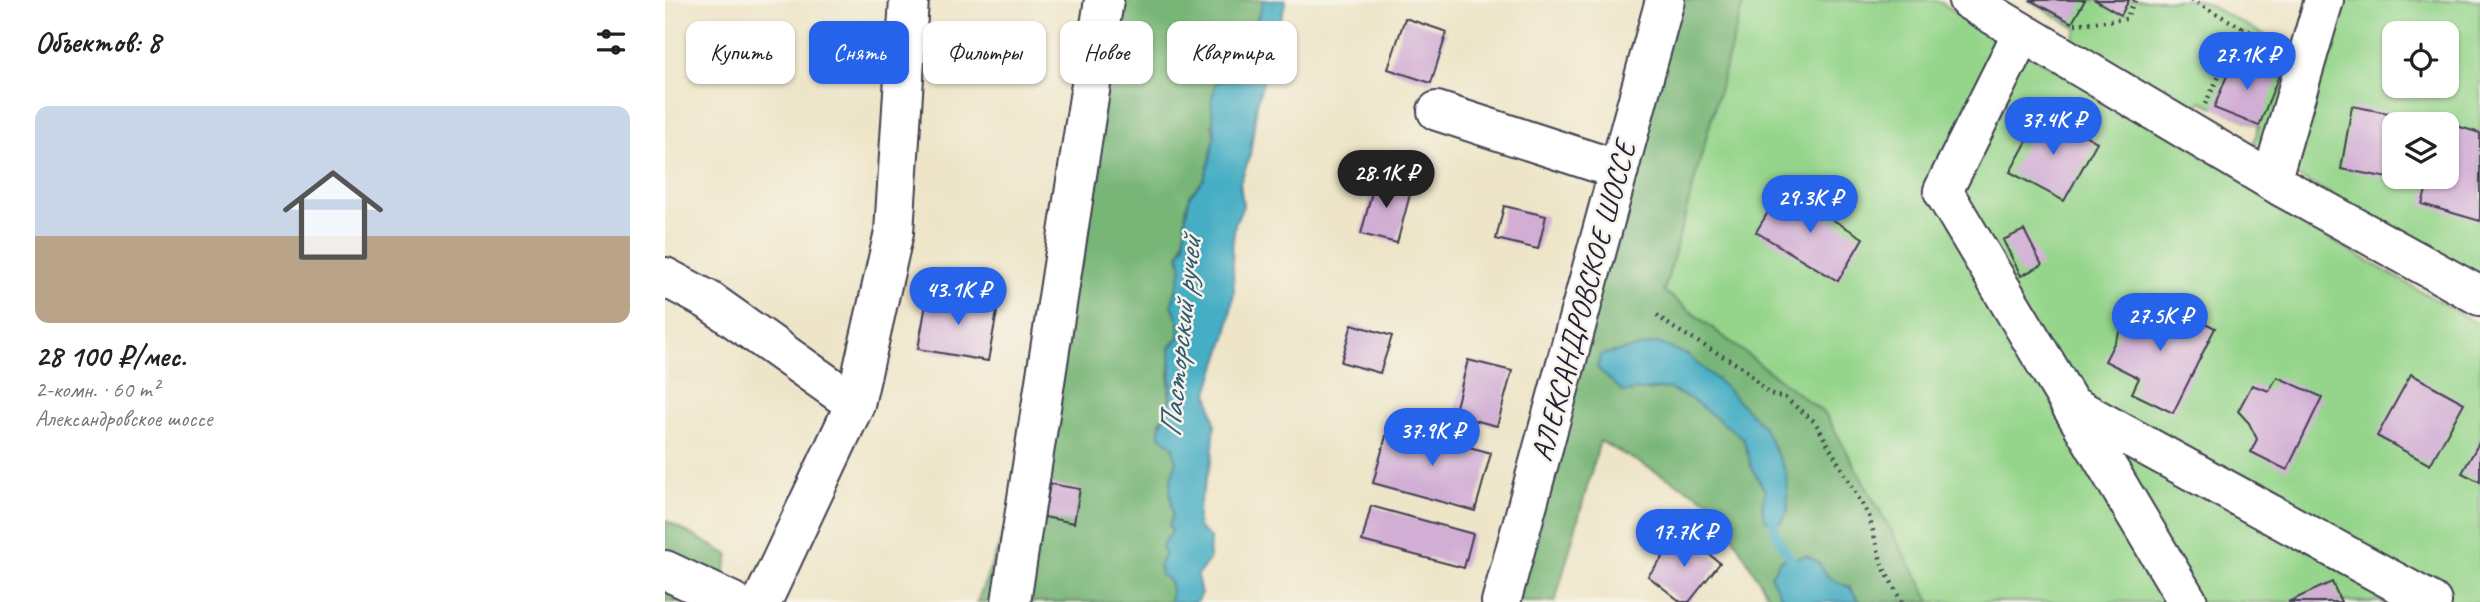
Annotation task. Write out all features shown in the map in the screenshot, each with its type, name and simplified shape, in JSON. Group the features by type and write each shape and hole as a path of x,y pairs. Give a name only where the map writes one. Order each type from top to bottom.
{"street":[{"path":"761,602 855,404 894,232 909,0"},
{"path":"1011,602 1104,0"},
{"name":"АЛЕКСАНДРОВСКОЕ ШОССЕ","path":"1501,602 1665,0"},
{"path":"1968,0 2271,181 2480,296"},
{"path":"2271,181 2324,0"},
{"path":"2022,33 1943,191 2188,602"},
{"path":"1437,111 1619,170"},
{"path":"665,277 708,300 855,404"},
{"path":"2071,405 2432,602"},
{"path":"665,570 733,602"}],"path":[{"path":"2058,54 2075,24 2126,19 2135,0"},
{"path":"2190,0 2307,61"},
{"path":"2190,133 2243,28"},
{"path":"1657,315 1672,327 1745,369 1768,393 1785,398 1815,422 1869,516 1882,565 1902,602"}],"green space":[{"path":"1096,0 1262,0 1256,21 1167,21 1167,84 1230,84 1212,126 1214,145 1207,174 1187,203 1184,240 1179,254 1183,268 1172,304 1179,323 1179,337 1170,348 1169,401 1159,424 1173,446 1176,463 1171,479 1173,515 1169,525 1172,531 1162,546 1171,588 1170,602 977,602 1019,494 1083,84 1153,84 1153,21 1093,21"},
{"path":"1665,0 1744,0 1664,291 1826,415 1931,602 1860,602 1849,587 1829,578 1818,562 1807,556 1780,560 1780,595 1789,602 1772,602 1713,503 1600,441 1555,602 1502,602","holes":["1659,343 1786,472 1762,508 1765,491 1752,468 1743,438 1691,399 1667,388 1648,391 1601,355"]},
{"path":"1744,0 1936,0 2278,195 2273,207 2480,325 2480,602 1931,602 1826,415 1664,291"},
{"path":"2029,0 2199,0 2308,58 2324,0 2480,0 2480,276 2251,151 2259,126 2201,101 2185,130 2063,57 2077,29"},
{"path":"665,520 729,555 718,595 732,602 665,602"}],"water":[{"path":"1262,0 1286,0 1280,21 1256,21"},
{"name":"Пасторский ручей","path":"1216,84 1262,84 1250,155 1240,183 1243,206 1235,224 1232,249 1234,292 1227,334 1208,392 1215,424 1212,459 1198,509 1198,527 1210,538 1209,560 1197,576 1201,593 1196,602 1170,602 1171,586 1161,575 1159,565 1165,554 1162,546 1172,531 1169,525 1173,515 1170,492 1176,463 1173,446 1160,436 1160,431 1170,405 1170,348 1179,337 1179,323 1172,304 1182,268 1179,254 1185,245 1185,221 1190,195 1204,179 1215,133 1211,102"},
{"path":"1658,343 1688,355 1726,388 1763,426 1786,472 1788,510 1781,522 1765,520 1762,508 1765,491 1752,468 1743,438 1691,399 1667,388 1623,392 1597,368 1600,355"},
{"path":"1807,556 1818,562 1829,578 1849,587 1860,602 1789,602 1780,595 1771,576 1780,560"}],"building":[{"path":"2030,0 2085,0 2072,23"},
{"path":"2095,0 2129,0 2121,15"},
{"path":"1405,18 1447,32 1431,83 1388,69"},
{"path":"2234,58 2279,75 2259,126 2214,108"},
{"path":"2352,106 2383,112 2382,177 2341,169"},
{"path":"2043,112 2097,142 2064,201 2010,172"},
{"path":"2459,127 2480,133 2480,221 2422,204 2426,189 2459,189"},
{"path":"1376,177 1412,187 1397,243 1361,234"},
{"path":"1782,189 1863,238 1838,281 1756,232"},
{"path":"1504,206 1546,216 1538,249 1496,239"},
{"path":"2024,230 2042,265 2021,276 2003,240"},
{"path":"928,293 998,306 988,361 918,349"},
{"path":"2136,300 2175,320 2182,311 2215,328 2173,413 2132,393 2139,378 2105,361"},
{"path":"1352,324 1392,336 1380,373 1341,362"},
{"path":"1468,360 1512,371 1497,426 1454,415"},
{"path":"2411,374 2464,403 2430,465 2377,436"},
{"path":"2277,377 2322,397 2287,470 2251,452 2257,439 2249,423 2238,411 2252,385 2269,391"},
{"path":"1389,425 1491,453 1475,511 1373,483"},
{"path":"2480,441 2480,482 2462,473"},
{"path":"1050,484 1080,489 1074,523 1044,517"},
{"path":"1371,506 1473,534 1464,568 1362,541"},
{"path":"1682,533 1720,563 1689,602 1681,602 1648,576"},
{"path":"2332,582 2341,602 2288,602"}],"waterway":[{"path":"1775,512 1774,526 1777,534 1784,549 1799,567"}]}
